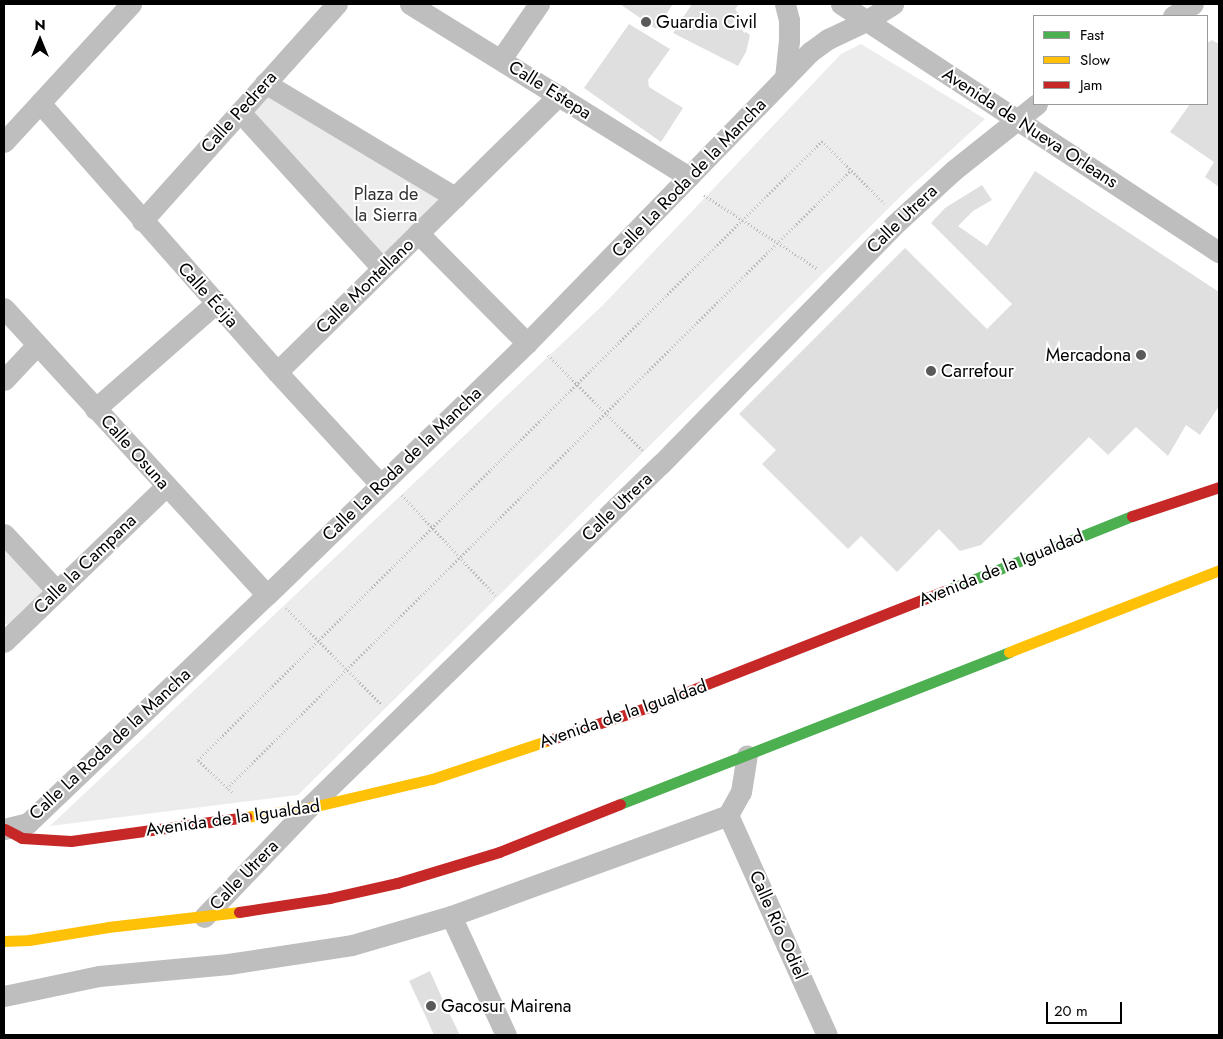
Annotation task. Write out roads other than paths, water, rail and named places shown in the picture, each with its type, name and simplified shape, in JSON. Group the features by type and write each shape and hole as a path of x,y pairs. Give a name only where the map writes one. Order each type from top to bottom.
{"street":[{"path":"4,142 130,4"},
{"name":"Calle Pedrera","path":"142,221 336,4"},
{"name":"Calle Estepa","path":"410,4 559,95 687,180"},
{"path":"501,59 539,4"},
{"path":"785,4 789,20 785,78"},
{"name":"Avenida de Nueva Orleans","path":"841,4 1219,252"},
{"name":"Calle La Roda de la Mancha","path":"4,829 28,823 530,341 810,52 828,39 866,21 893,4"},
{"path":"1175,15 1193,4"},
{"path":"265,83 455,197"},
{"name":"Calle Montellano","path":"277,372 559,95"},
{"name":"Calle Écija","path":"40,103 277,372 383,482"},
{"name":"Calle Utrera","path":"204,917 308,808 659,466 900,220 954,170 1036,105"},
{"path":"240,112 382,268"},
{"path":"418,233 530,341"},
{"path":"95,408 216,303"},
{"name":"Calle Osuna","path":"4,308 166,486 268,593"},
{"path":"4,380 37,345"},
{"name":"Calle la Campana","path":"5,638 57,591 166,486"},
{"name":"Avenida de la Igualdad","path":"4,829 22,838 71,841 308,808 432,779 651,706 772,660 1126,518 1219,487"},
{"path":"4,534 57,591"},
{"path":"4,941 29,940 108,927 204,917 330,898 397,883 499,852 1219,570"},
{"path":"4,996 99,976 228,964 352,945 451,916 728,816 742,792 747,755"},
{"name":"Calle Río Odiel","path":"728,816 828,1035"},
{"path":"451,916 506,1035"},
{"path":"4,948 29,940"}],"place":[{"name":"Guardia Civil","path":"646,22"},
{"name":"Mercadona","path":"1141,355"},
{"name":"Carrefour","path":"931,371"},
{"name":"Gacosur Mairena","path":"431,1006"}],"park label":[{"name":"Plaza de la Sierra","path":"386,205"}]}
